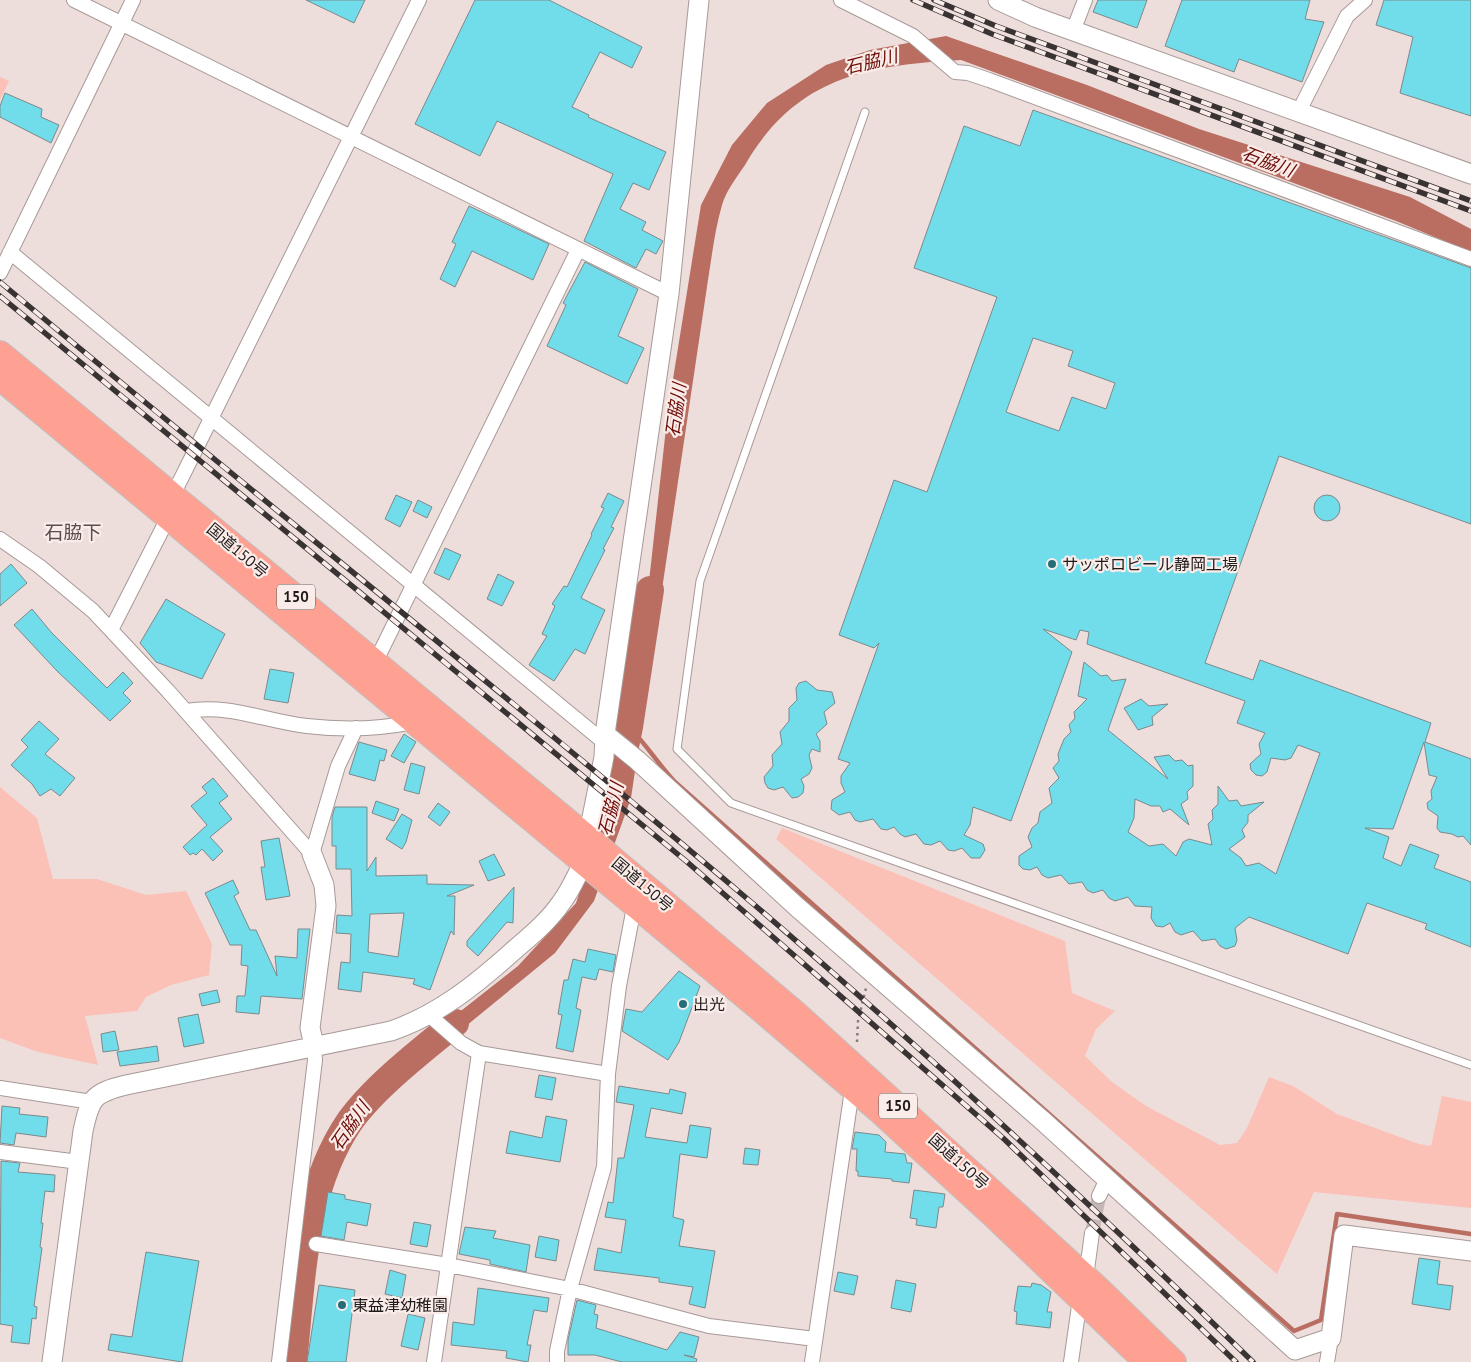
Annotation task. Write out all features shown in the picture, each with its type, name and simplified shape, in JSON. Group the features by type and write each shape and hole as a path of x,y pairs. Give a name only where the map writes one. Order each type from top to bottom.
{"highway":[{"name":"国道150号","path":"0,353 414,722 587,852"},
{"name":"国道150号","path":"0,378 171,506 375,663 608,870 798,1015 1083,1288 1146,1362"},
{"name":"国道150号","path":"608,870 634,906 762,1010 999,1221 1174,1362"}],"street":[{"path":"74,0 669,294"},
{"path":"0,273 132,0"},
{"path":"111,630 212,418 419,0"},
{"path":"52,1362 85,1123 89,1106 92,1102 109,1089 314,1045 391,1031 430,1015 469,989 532,935 561,903 587,852 604,757 605,738 669,294 699,0"},
{"path":"841,0 913,36 954,72 968,73 989,80 1471,259"},
{"path":"998,0 1035,18 1471,174"},
{"path":"1073,31 1085,0"},
{"path":"1298,112 1347,16 1364,0"},
{"path":"375,663 578,250"},
{"path":"10,252 414,586 605,738 637,760 797,907 1107,1179 1295,1350 1331,1338"},
{"path":"0,539 39,566 93,611 111,630 186,711 312,854 324,885 326,906 310,1028 315,1060 279,1362"},
{"path":"186,711 208,708 228,709 306,726 389,727 414,722"},
{"path":"312,854 338,766 356,728"},
{"path":"557,1362 557,1350 570,1289 604,1167 608,1074 619,986 634,906"},
{"path":"430,1015 461,1043 480,1053 608,1074"},
{"path":"434,1362 480,1053"},
{"path":"0,1088 92,1102"},
{"path":"812,1362 852,1090"},
{"path":"0,1152 79,1162"},
{"path":"1099,1196 1107,1179"},
{"path":"1071,1362 1092,1233"},
{"path":"1328,1362 1344,1235 1471,1251"},
{"path":"316,1244 448,1265 570,1289 709,1326 815,1339"}],"lane":[{"path":"865,112 700,581 677,749 731,803 1471,1066"}],"path":[{"path":"858,1021 866,988"}],"shaded area":[{"path":"0,77 9,81 0,100"},
{"path":"0,787 37,818 53,879 97,879 146,895 186,891 212,944 209,975 171,985 146,997 137,1011 85,1016 98,1065 38,1052 0,1038"},
{"path":"782,828 1065,941 1072,993 1115,1011 1096,1029 1085,1056 1112,1082 1146,1106 1220,1145 1237,1143 1247,1128 1269,1077 1293,1086 1337,1114 1419,1144 1431,1146 1442,1096 1471,1102 1471,1208 1314,1192 1277,1274 776,839"}],"water":[{"path":"946,36 1087,85 1199,129 1410,197 1471,229 1471,252 1396,221 961,60 895,66 865,72 837,81 811,94 787,112 765,135 735,179 722,205 708,280 631,798 594,901 555,953 438,1049 420,1046 424,1040 518,966 576,903 633,726 668,410 701,205 732,145 767,103 826,65 870,50"}],"building":[{"path":"306,0 365,0 354,23"},
{"path":"475,0 549,0 642,47 632,68 600,52 572,107 589,115 588,117 666,152 649,190 633,183 620,209 646,222 642,230 663,241 656,254 646,249 636,268 584,241 613,174 497,121 480,156 415,124"},
{"path":"1098,0 1147,0 1137,28 1093,12"},
{"path":"1182,0 1310,0 1305,19 1324,22 1302,82 1239,59 1234,72 1165,46"},
{"path":"1384,0 1471,0 1471,116 1400,93 1413,37 1376,25"},
{"path":"5,93 42,109 41,117 59,125 51,143 0,117 0,106"},
{"path":"1033,110 1471,268 1471,524 1279,456 1205,663 1253,680 1260,660 1431,723 1425,742 1471,759 1471,845 1463,836 1458,837 1440,832 1437,828 1438,816 1428,809 1427,803 1432,799 1431,791 1437,777 1429,775 1424,742 1393,829 1365,828 1389,837 1383,858 1401,866 1410,844 1439,855 1434,868 1471,882 1471,947 1425,929 1427,924 1367,903 1348,954 1249,917 1235,928 1237,940 1235,946 1226,949 1220,946 1215,939 1202,941 1193,931 1181,935 1175,932 1170,923 1163,927 1156,926 1151,918 1152,907 1135,906 1128,897 1115,901 1109,898 1103,890 1093,893 1087,890 1082,882 1069,884 1061,875 1048,878 1042,875 1037,867 1030,870 1023,869 1019,865 1019,856 1032,847 1028,837 1032,828 1038,823 1040,812 1052,803 1049,788 1059,778 1053,768 1059,761 1058,754 1064,739 1071,732 1069,725 1075,718 1074,712 1087,699 1078,696 1084,662 1101,676 1107,675 1112,681 1126,679 1108,730 1168,779 1154,757 1169,755 1175,761 1182,760 1188,766 1193,765 1193,786 1187,792 1188,799 1181,804 1189,825 1170,809 1163,812 1160,806 1151,806 1135,799 1134,818 1128,832 1149,846 1163,844 1176,856 1183,842 1189,839 1212,845 1208,824 1213,819 1212,810 1218,804 1218,786 1229,801 1237,800 1241,806 1264,802 1248,815 1248,822 1242,830 1245,837 1229,849 1241,858 1246,866 1259,863 1276,874 1320,753 1298,745 1291,758 1285,760 1271,758 1267,772 1262,776 1256,775 1251,770 1250,764 1261,754 1259,744 1265,733 1237,723 1245,701 1087,644 1089,632 1080,630 1076,640 1043,629 1072,652 1011,821 973,807 970,825 964,835 983,844 985,850 980,858 971,858 962,848 954,851 948,850 940,841 931,845 924,844 916,834 905,837 894,827 887,830 881,829 873,819 860,822 855,820 850,812 839,815 831,809 832,800 845,792 841,783 841,776 850,763 838,759 879,643 874,648 839,635 894,480 927,492 997,297 914,268 964,126 1020,146","holes":["1033,338 1073,351 1068,366 1115,383 1106,409 1072,397 1059,431 1006,412"]},
{"path":"469,206 549,244 533,280 472,251 455,287 440,279 456,244 452,242"},
{"path":"585,262 638,289 618,336 644,348 627,384 547,346 566,305 563,303"},
{"path":"608,493 624,501 611,527 614,528 603,549 605,550 581,598 605,610 585,654 575,649 554,681 529,665 547,636 542,634 555,606 552,604 564,586 567,587 604,508 601,507"},
{"path":"396,495 412,502 400,527 385,519"},
{"path":"1327,495 1336,499 1340,508 1336,517 1327,521 1318,517 1314,508 1318,499"},
{"path":"418,500 432,507 427,518 413,511"},
{"path":"445,548 461,555 449,580 434,573"},
{"path":"11,564 27,583 0,606 0,574"},
{"path":"498,574 514,582 502,606 487,599"},
{"path":"166,599 225,634 202,679 156,662 140,643"},
{"path":"32,609 51,632 107,688 123,672 133,683 123,693 131,701 110,721 57,671 14,625"},
{"path":"270,669 294,673 288,703 264,699"},
{"path":"806,681 817,690 832,692 835,703 824,712 827,724 816,734 820,741 820,752 812,749 809,755 812,768 809,774 801,779 804,786 803,793 798,797 792,798 783,787 774,790 768,788 764,777 773,766 772,755 782,744 780,732 789,721 789,708 797,700 796,688 799,683"},
{"path":"1141,699 1149,706 1168,704 1152,717 1153,725 1138,730 1124,708"},
{"path":"39,721 59,739 45,754 75,778 60,796 51,789 40,796 32,784 11,765 28,747 21,740"},
{"path":"404,734 416,742 404,763 391,756"},
{"path":"359,742 387,750 384,761 380,760 375,781 349,774"},
{"path":"411,763 425,767 419,794 404,790"},
{"path":"213,778 228,796 219,803 232,819 210,837 223,851 213,861 202,849 196,855 193,853 190,855 183,847 207,825 191,806 207,793 202,787"},
{"path":"376,801 399,809 394,821 372,813"},
{"path":"438,803 450,812 440,826 428,817"},
{"path":"335,807 367,807 367,871 376,857 376,876 427,875 427,884 474,885 447,896 455,896 454,935 451,931 430,990 413,984 415,979 363,972 361,992 338,989 341,962 350,963 351,934 336,933 337,915 352,916 351,869 336,869 336,846 332,846 332,817","holes":["404,913 398,957 368,952 370,914"]},
{"path":"402,814 412,820 402,849 386,839"},
{"path":"279,838 290,896 266,900 261,867 265,867 261,841"},
{"path":"494,854 505,875 488,881 479,861"},
{"path":"233,880 239,893 234,896 250,930 256,930 277,976 275,956 297,958 298,929 310,929 302,999 261,996 259,1014 236,1012 237,996 245,996 248,966 241,965 242,945 230,945 205,893"},
{"path":"514,887 513,923 507,922 478,956 467,946 467,941"},
{"path":"588,949 616,955 613,972 599,969 596,980 582,977 576,1008 581,1010 573,1052 556,1048 562,1015 558,1014 564,980 568,980 573,959 585,962"},
{"path":"679,971 700,986 679,1042 668,1060 622,1031 626,1009 642,1012"},
{"path":"217,990 220,1002 202,1006 199,994"},
{"path":"198,1014 204,1043 184,1047 178,1018"},
{"path":"115,1031 119,1050 103,1052 101,1034"},
{"path":"157,1046 159,1061 120,1066 117,1052"},
{"path":"539,1075 556,1078 552,1100 535,1097"},
{"path":"619,1086 669,1094 670,1089 686,1093 682,1114 651,1108 645,1137 687,1143 690,1125 711,1128 707,1158 680,1154 673,1217 684,1220 679,1246 715,1251 705,1308 689,1304 693,1287 659,1282 659,1278 594,1270 598,1248 621,1253 626,1220 605,1217 608,1202 613,1203 618,1158 624,1158 634,1105 616,1102"},
{"path":"2,1106 20,1108 19,1114 48,1117 46,1137 16,1133 14,1145 0,1143"},
{"path":"546,1116 567,1120 560,1162 506,1153 510,1131 542,1138"},
{"path":"855,1132 879,1135 886,1142 885,1152 905,1154 907,1163 912,1163 909,1183 892,1181 892,1179 858,1176 858,1171 856,1171 857,1149 852,1149"},
{"path":"745,1148 760,1150 758,1165 743,1164"},
{"path":"1,1161 20,1163 18,1172 55,1175 54,1192 45,1191 41,1223 43,1223 40,1247 42,1248 34,1306 37,1307 36,1319 32,1318 29,1344 11,1342 13,1326 0,1324"},
{"path":"914,1190 945,1194 943,1207 939,1207 936,1228 916,1225 917,1219 910,1218"},
{"path":"328,1192 345,1195 345,1199 371,1204 367,1226 347,1222 344,1240 321,1236"},
{"path":"414,1222 431,1225 427,1247 410,1244"},
{"path":"465,1227 496,1231 493,1238 530,1245 526,1272 490,1264 490,1260 459,1254"},
{"path":"539,1236 559,1240 556,1261 535,1257"},
{"path":"146,1252 199,1261 182,1362 108,1350 111,1334 132,1337"},
{"path":"1419,1258 1440,1261 1437,1284 1453,1286 1450,1310 1412,1304"},
{"path":"390,1270 406,1275 402,1298 385,1294"},
{"path":"838,1272 858,1276 854,1295 834,1291"},
{"path":"896,1280 916,1284 911,1312 891,1308"},
{"path":"1032,1283 1041,1285 1051,1292 1047,1312 1052,1312 1050,1328 1016,1324 1017,1312 1014,1311 1018,1286 1031,1287"},
{"path":"319,1285 355,1290 346,1362 307,1362"},
{"path":"478,1288 549,1298 547,1312 534,1310 527,1345 531,1345 528,1362 506,1358 507,1351 451,1345 453,1322 474,1325"},
{"path":"577,1300 596,1305 594,1314 598,1315 596,1328 667,1350 680,1332 699,1337 694,1357 684,1355 697,1359 696,1362 622,1362 595,1355 568,1355 568,1340"},
{"path":"408,1314 425,1318 418,1350 401,1346"}],"waterway":[{"name":"石脇川","path":"619,775 629,727 650,590"},
{"path":"629,727 675,782 1294,1331 1321,1320 1337,1214 1471,1234"},
{"name":"石脇川","path":"293,1362 307,1237 322,1177 334,1148 350,1121 372,1095 399,1069 455,1023"}],"tunnel":[{"path":"1092,1233 1099,1196"}],"railway":[{"path":"913,0 992,34 1471,211"},
{"path":"934,0 996,26 1471,201"},
{"path":"0,282 652,818 809,952 1002,1124 1253,1362"},
{"path":"0,296 686,861 1003,1138 1236,1362"}],"place":[{"name":"サッポロビール静岡工場","path":"1052,564"},
{"name":"出光","path":"683,1004"},
{"name":"東益津幼稚園","path":"342,1305"}],"district":[{"name":"石脇下","path":"73,532"}]}
